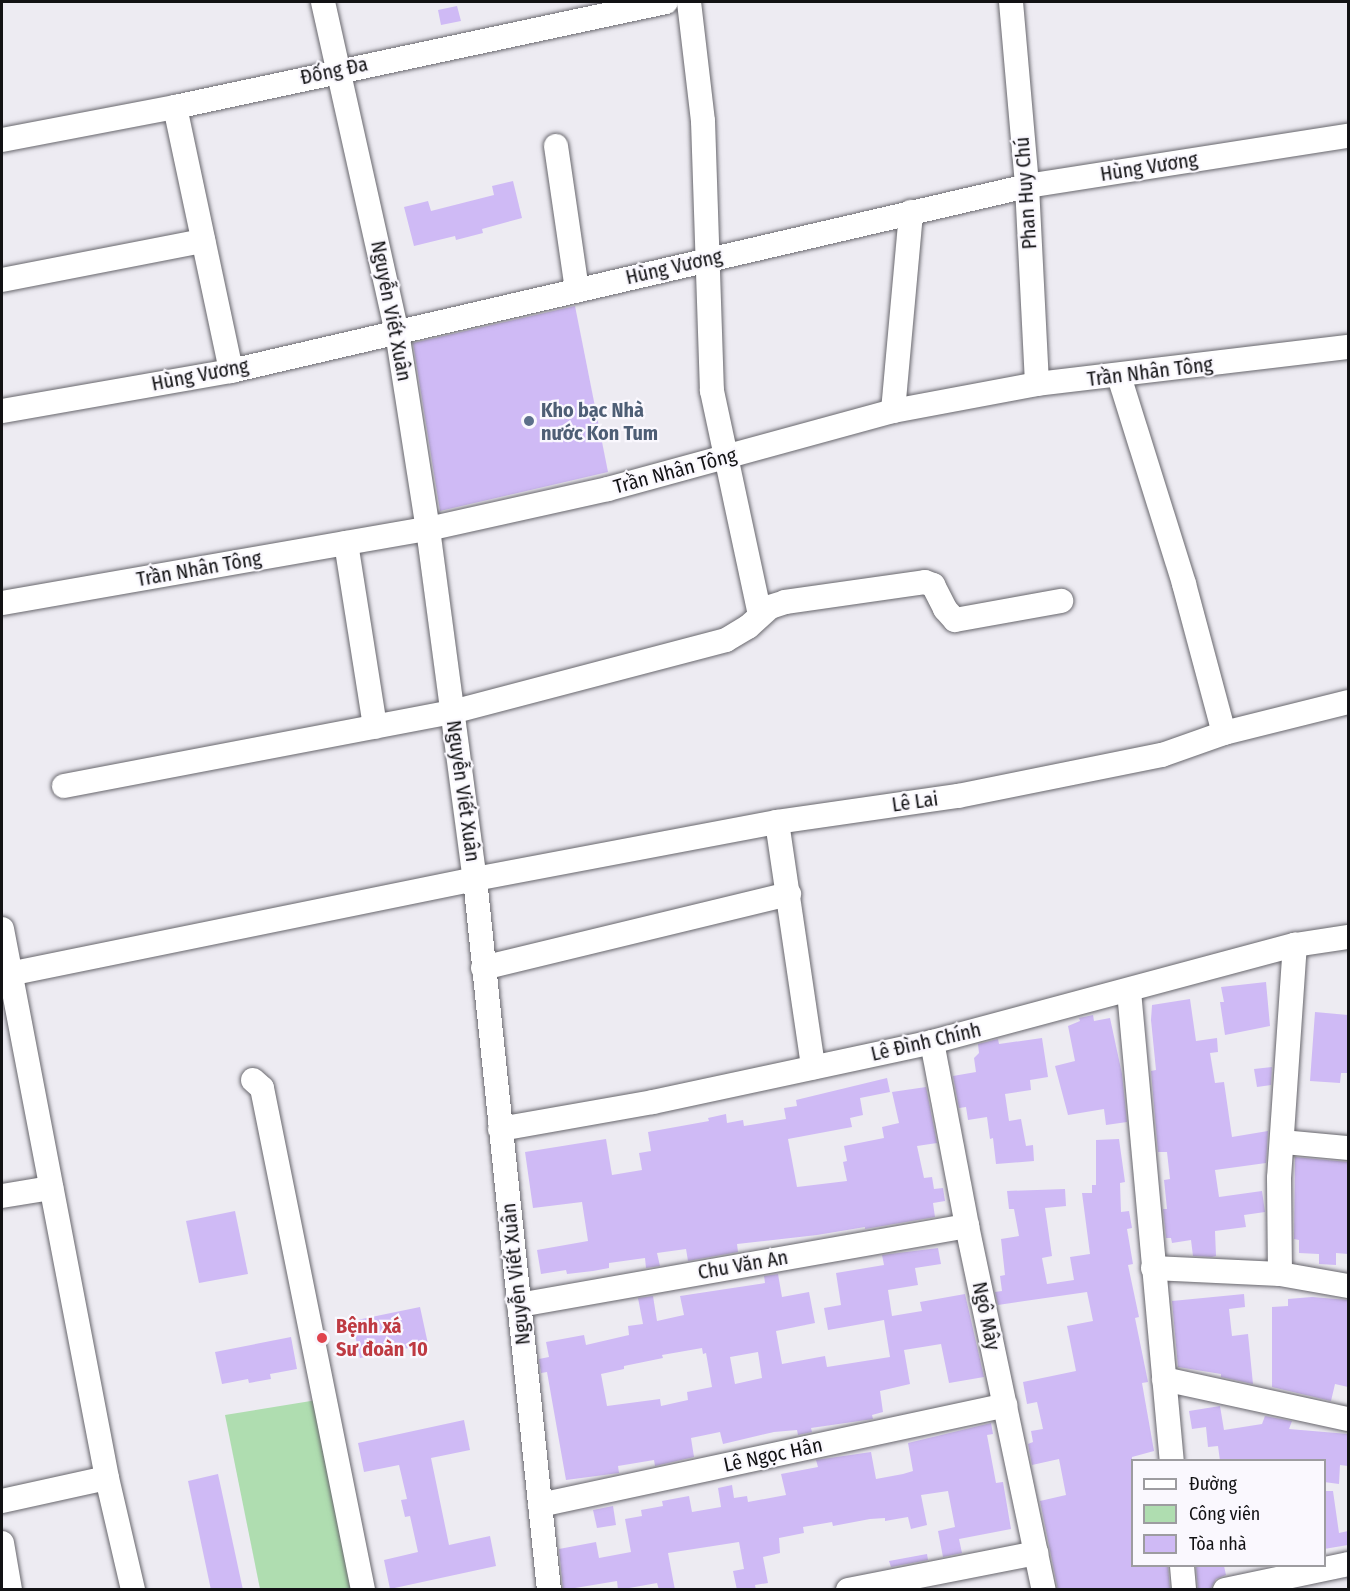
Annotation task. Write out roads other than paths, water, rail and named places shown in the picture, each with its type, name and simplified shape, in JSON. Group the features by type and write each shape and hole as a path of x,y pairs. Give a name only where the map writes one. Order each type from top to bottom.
{"street":[{"name":"Nguyễn Viết Xuân","path":"323,2 397,332 428,529 475,879 549,1590"},
{"name":"Đống Đa","path":"2,140 175,107 666,2"},
{"path":"689,2 703,121 712,391 760,614"},
{"name":"Phan Huy Chú","path":"1011,2 1027,186 1037,384"},
{"path":"175,107 231,371"},
{"name":"Hùng Vương","path":"2,411 231,371 1027,186 1348,136"},
{"path":"556,146 577,290"},
{"path":"893,411 911,212"},
{"path":"2,280 203,241"},
{"name":"Trần Nhân Tông","path":"2,603 428,529 608,489 893,411 1037,384 1348,347"},
{"path":"1119,376 1184,584 1224,734"},
{"path":"346,543 375,727"},
{"path":"64,786 452,712 726,640 747,627 760,614 785,602 915,583 933,585 945,609 955,620 1061,601"},
{"name":"Lê Lai","path":"9,974 475,879 777,822 958,796 1162,755 1224,734 1348,702"},
{"path":"777,822 813,1068"},
{"path":"483,968 789,894"},
{"path":"2,929 107,1478 133,1590"},
{"name":"Lê Đình Chính","path":"500,1129 653,1102 932,1042 1295,945 1348,938"},
{"path":"1280,1274 1278,1212 1295,945"},
{"path":"1129,991 1172,1459"},
{"name":"Ngô Mây","path":"932,1042 967,1226 1044,1590"},
{"path":"253,1080 262,1088 363,1590"},
{"path":"1283,1142 1348,1148"},
{"path":"2,1196 51,1188"},
{"name":"Chu Văn An","path":"519,1305 967,1226"},
{"path":"1153,1268 1280,1274 1348,1286"},
{"path":"1164,1379 1348,1419"},
{"name":"Lê Ngọc Hân","path":"540,1505 1005,1405"},
{"path":"2,1501 107,1478"},
{"path":"2,1543 10,1590"},
{"path":"848,1590 1036,1553"},
{"path":"1225,1590 1348,1564"},
{"path":"1182,1567 1184,1590"},
{"path":"1290,1590 1348,1577"}],"place":[{"name":"Kho bạc Nhà nước Kon Tum","path":"529,421"},
{"name":"Bệnh xá Sư đoàn 10","path":"322,1338"}]}
